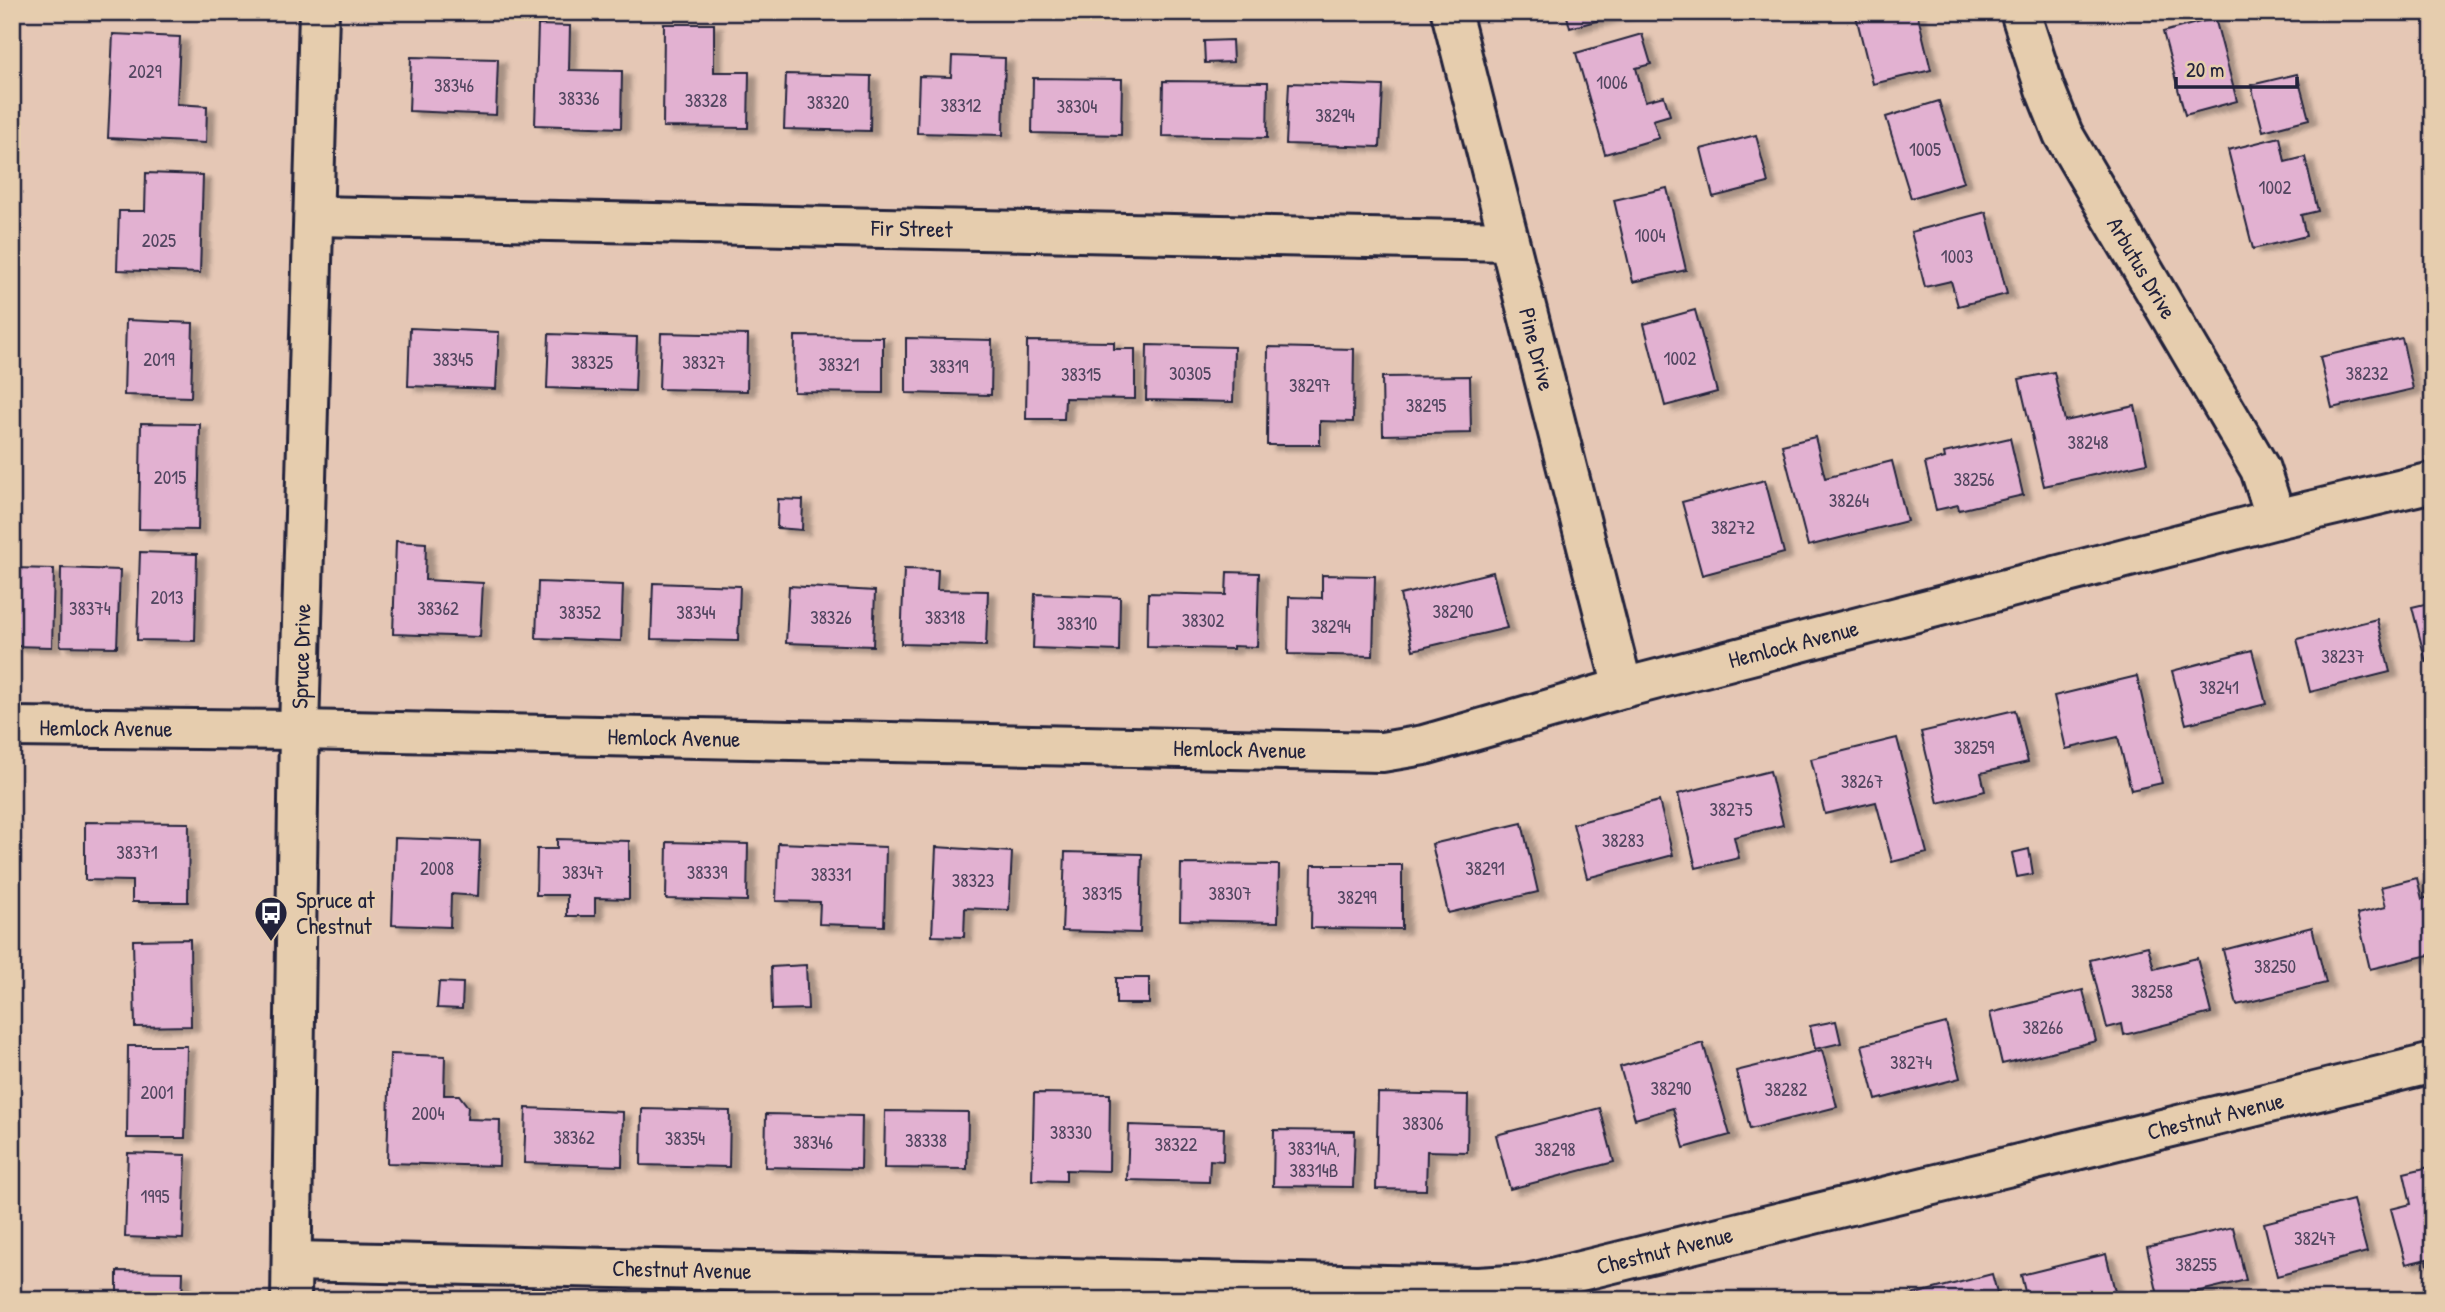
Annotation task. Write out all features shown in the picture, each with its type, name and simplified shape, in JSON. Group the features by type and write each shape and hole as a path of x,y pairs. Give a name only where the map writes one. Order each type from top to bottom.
{"street":[{"name":"Spruce Drive","path":"291,1300 299,730 319,12"},
{"name":"Pine Drive","path":"1451,12 1623,688"},
{"name":"Arbutus Drive","path":"2020,12 2063,134 2260,469 2276,519"},
{"name":"Fir Street","path":"315,216 1508,241"},
{"name":"Hemlock Avenue","path":"12,727 299,730 1382,752 1424,745 1623,688 2276,519 2433,482"},
{"name":"Chestnut Avenue","path":"292,1261 1464,1286 1527,1284 2433,1063"}],"building":[{"path":"1566,12 1629,12 1570,28"},
{"path":"1855,12 1917,12 1931,70 1873,84"},
{"path":"2215,18 2237,101 2185,115 2163,32"},
{"path":"664,24 714,24 714,72 749,72 748,128 663,127"},
{"path":"538,25 570,26 569,70 622,71 621,128 535,125"},
{"path":"113,34 180,37 177,104 207,106 206,143 108,138"},
{"path":"1642,34 1651,64 1636,68 1645,101 1664,96 1670,115 1653,120 1659,138 1605,154 1576,53"},
{"path":"1232,40 1233,62 1205,63 1204,41"},
{"path":"952,56 1005,58 1003,135 917,133 919,76 951,77"},
{"path":"411,57 498,59 496,115 409,111"},
{"path":"786,74 871,76 870,131 784,129"},
{"path":"2297,74 2309,119 2263,131 2251,85"},
{"path":"1033,78 1122,79 1121,135 1032,133"},
{"path":"1163,81 1268,82 1267,138 1162,136"},
{"path":"1289,83 1383,86 1380,147 1286,144"},
{"path":"1939,101 1964,182 1911,198 1886,117"},
{"path":"1756,135 1768,183 1713,197 1701,149"},
{"path":"2280,137 2285,162 2305,157 2318,211 2301,215 2306,236 2253,249 2228,150"},
{"path":"146,173 203,175 200,273 117,270 119,211 145,211"},
{"path":"1667,188 1686,270 1633,282 1614,200"},
{"path":"1986,212 2007,294 1958,306 1951,281 1925,287 1911,232"},
{"path":"1695,310 1717,392 1665,406 1644,324"},
{"path":"126,320 193,323 191,397 124,395"},
{"path":"2433,326 2433,352 2427,327"},
{"path":"410,328 499,332 496,389 408,386"},
{"path":"661,333 748,335 747,391 659,389"},
{"path":"549,334 637,337 635,391 547,388"},
{"path":"795,336 883,337 883,393 794,392"},
{"path":"906,338 992,340 991,395 906,393"},
{"path":"2402,338 2413,389 2332,408 2320,357"},
{"path":"1027,341 1114,342 1114,349 1135,349 1135,399 1065,398 1064,419 1026,419"},
{"path":"1147,345 1234,347 1233,402 1146,400"},
{"path":"1268,347 1354,349 1353,422 1320,421 1320,445 1267,445"},
{"path":"2054,372 2065,421 2135,406 2147,463 2044,486 2019,379"},
{"path":"1470,376 1471,433 1383,435 1382,377"},
{"path":"141,423 200,424 198,530 139,529"},
{"path":"1815,437 1825,478 1892,461 1907,521 1808,546 1782,445"},
{"path":"2010,438 2023,495 1959,510 1958,505 1936,510 1925,463 1945,458 1944,453"},
{"path":"1765,480 1784,553 1702,575 1682,502"},
{"path":"778,499 803,500 802,530 777,528"},
{"path":"396,541 426,543 425,580 483,583 480,637 393,634"},
{"path":"140,552 197,554 195,641 137,640"},
{"path":"12,568 54,569 52,647 12,646"},
{"path":"61,568 120,570 117,647 60,646"},
{"path":"904,569 938,570 937,590 988,591 986,646 901,644"},
{"path":"1227,572 1259,573 1257,647 1147,647 1148,593 1226,595"},
{"path":"1493,572 1507,628 1413,650 1400,595"},
{"path":"1322,575 1375,576 1373,656 1288,654 1289,597 1322,598"},
{"path":"538,582 623,585 621,641 536,638"},
{"path":"653,583 740,586 738,641 651,639"},
{"path":"789,586 875,591 873,646 786,643"},
{"path":"1035,594 1120,597 1119,651 1033,648"},
{"path":"2433,602 2433,660 2426,662 2412,607"},
{"path":"2377,619 2390,672 2310,692 2297,639"},
{"path":"2252,650 2266,704 2186,724 2172,671"},
{"path":"2137,676 2162,783 2131,790 2118,737 2066,749 2054,696"},
{"path":"2015,710 2028,762 1981,773 1985,791 1938,803 1921,732"},
{"path":"1897,738 1927,853 1892,862 1876,802 1825,814 1811,759"},
{"path":"1770,771 1783,825 1734,837 1739,858 1696,868 1678,794"},
{"path":"1659,801 1673,855 1587,878 1573,824"},
{"path":"85,822 189,823 188,902 132,902 132,881 85,880"},
{"path":"1522,823 1538,892 1448,913 1432,844"},
{"path":"395,838 480,841 478,896 451,894 450,927 392,925"},
{"path":"557,839 629,841 629,899 595,898 595,916 567,916 567,895 536,895 537,849 557,849"},
{"path":"667,842 748,844 747,901 666,899"},
{"path":"778,843 886,847 884,926 819,924 820,902 776,901"},
{"path":"936,847 1012,852 1009,910 965,908 964,937 932,936"},
{"path":"2029,849 2033,874 2017,877 2012,853"},
{"path":"1065,852 1142,854 1140,933 1062,931"},
{"path":"1181,864 1279,865 1278,922 1180,920"},
{"path":"1312,865 1402,865 1402,929 1311,928"},
{"path":"2417,878 2422,899 2433,896 2433,954 2370,969 2357,914 2386,907 2381,887"},
{"path":"2312,927 2326,983 2237,1005 2223,950"},
{"path":"190,939 191,1026 135,1027 133,940"},
{"path":"2148,946 2154,969 2197,958 2211,1013 2124,1035 2122,1024 2107,1028 2090,960"},
{"path":"806,965 808,1009 772,1010 771,967"},
{"path":"1116,978 1149,978 1149,1004 1116,1004"},
{"path":"439,982 463,983 462,1009 437,1008"},
{"path":"2083,990 2096,1041 2002,1064 1990,1013"},
{"path":"1836,1021 1841,1043 1815,1049 1810,1026"},
{"path":"1946,1023 1960,1078 1876,1100 1862,1045"},
{"path":"1703,1043 1730,1135 1684,1148 1673,1108 1635,1119 1620,1067"},
{"path":"128,1046 187,1046 185,1138 127,1138"},
{"path":"1822,1050 1837,1107 1750,1129 1736,1071"},
{"path":"390,1054 445,1056 444,1095 459,1095 468,1107 467,1119 500,1120 499,1166 387,1163"},
{"path":"1034,1093 1110,1094 1109,1171 1066,1170 1066,1181 1032,1180"},
{"path":"1378,1093 1468,1095 1467,1152 1427,1151 1426,1190 1376,1189"},
{"path":"526,1108 623,1112 622,1166 524,1163"},
{"path":"1600,1108 1614,1162 1510,1189 1496,1135"},
{"path":"642,1109 730,1111 729,1167 641,1165"},
{"path":"885,1111 968,1112 967,1169 884,1168"},
{"path":"766,1114 862,1116 861,1169 765,1167"},
{"path":"1129,1125 1224,1128 1223,1161 1210,1160 1209,1182 1127,1180"},
{"path":"1274,1130 1355,1131 1353,1187 1273,1186"},
{"path":"128,1153 186,1155 183,1239 125,1237"},
{"path":"2433,1166 2433,1265 2428,1266 2427,1259 2406,1264 2391,1209 2411,1204 2404,1173"},
{"path":"2353,1200 2367,1252 2277,1276 2264,1223"},
{"path":"2233,1227 2246,1280 2192,1293 2194,1300 2159,1300 2147,1247"},
{"path":"2106,1254 2117,1300 2027,1300 2021,1275"},
{"path":"117,1271 183,1272 182,1300 117,1300"},
{"path":"1992,1274 1999,1300 1908,1300 1907,1296"}],"place":[{"name":"Spruce at Chestnut","path":"271,943"}]}
